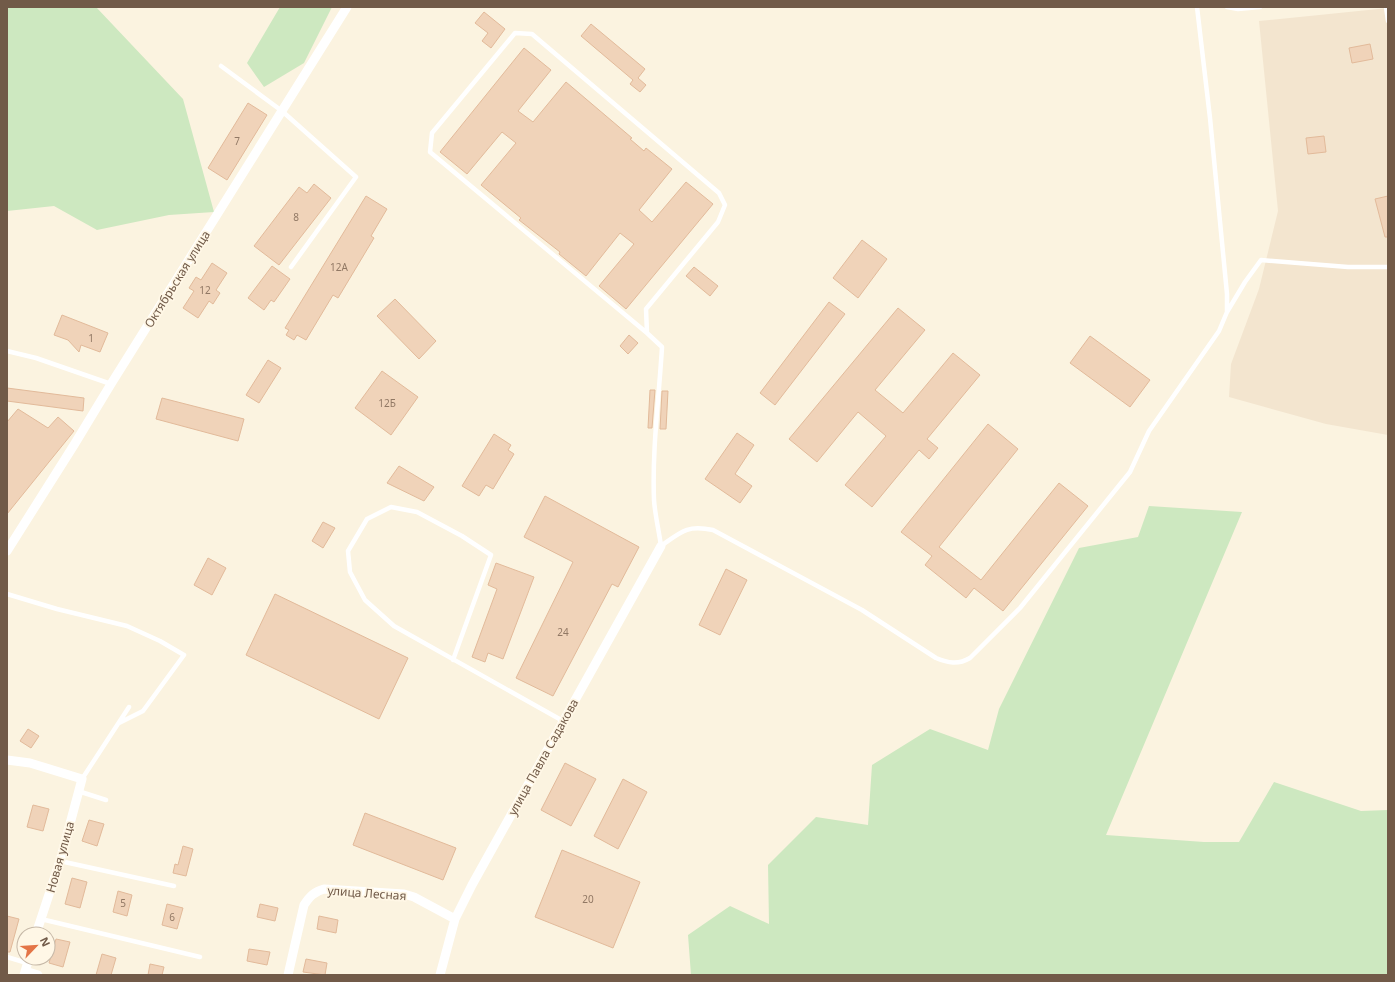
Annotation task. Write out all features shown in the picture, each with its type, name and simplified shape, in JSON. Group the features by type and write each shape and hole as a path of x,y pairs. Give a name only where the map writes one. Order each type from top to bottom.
{"street":[{"name":"Октябрьская улица","path":"7,551 347,7"},
{"name":"улица Павла Садакова","path":"440,975 456,919 472,885 661,546"},
{"path":"7,760 36,764 82,779"},
{"name":"Новая улица","path":"38,926 60,860 82,779"},
{"name":"улица Лесная","path":"288,975 304,904 314,892 324,889 404,894 414,897 456,919"},
{"path":"26,967 38,975"}],"lane":[{"path":"1196,7 1210,118 1227,312"},
{"path":"1227,7 1238,9 1260,7"},
{"path":"1386,7 1388,21"},
{"path":"647,333 646,309 718,222 725,205 719,193 532,34 515,33 432,133 430,152 662,347 655,428 654,501 661,546 682,531 698,527 713,530 862,610 936,658 947,663 964,661 970,658 1020,608 1130,472 1149,431 1219,331 1227,312 1245,282 1261,260 1348,267 1388,267"},
{"path":"221,66 282,111 356,177 291,267"},
{"path":"7,351 36,358 111,384"},
{"path":"453,660 491,555 462,536 417,512 390,507 367,519 348,551 350,572 365,600 394,626 453,660 563,721"},
{"path":"7,594 57,609 127,626 160,641 184,655 143,711 119,723"},
{"path":"82,779 129,707"},
{"path":"78,791 106,800"},
{"path":"60,860 174,886"},
{"path":"41,918 200,958"},
{"path":"7,957 26,967"}],"shaded area":[{"path":"1388,8 1388,435 1326,424 1229,397 1231,364 1259,289 1278,211 1259,21"}],"green space":[{"path":"7,7 96,7 183,99 214,212 169,215 97,230 54,206 7,211"},
{"path":"280,7 332,7 304,63 264,87 247,63"},
{"path":"1149,506 1242,512 1106,835 1204,842 1239,842 1274,782 1361,811 1388,810 1388,975 691,975 688,935 730,906 769,924 768,865 816,817 868,825 872,765 930,729 988,750 999,709 1079,548 1138,537"}],"building":[{"path":"484,12 505,29 491,48 482,41 488,33 475,23"},
{"path":"591,24 645,69 638,78 646,85 640,92 630,84 633,80 581,36"},
{"path":"1370,44 1373,59 1352,63 1349,48"},
{"path":"524,48 551,70 518,111 533,122 566,82 632,138 630,139 644,151 646,148 672,169 639,210 652,222 686,182 713,204 626,309 599,286 634,244 620,233 586,276 559,254 560,252 519,220 521,218 481,185 516,143 502,132 467,174 440,152"},
{"path":"248,103 267,115 227,180 208,168"},
{"path":"1324,136 1326,152 1308,154 1306,138"},
{"path":"314,184 331,198 279,265 254,246 299,187 307,193"},
{"path":"366,196 387,209 371,236 374,238 338,298 333,295 306,340 297,335 294,340 286,335 289,330 285,328"},
{"path":"1388,196 1388,237 1385,237 1375,199"},
{"path":"862,240 887,259 858,298 833,278"},
{"path":"212,263 227,273 216,290 220,293 213,304 209,301 198,318 183,308 194,291 189,288 196,277 201,280"},
{"path":"272,266 290,279 274,302 271,300 264,310 248,298"},
{"path":"694,267 718,286 710,296 686,276"},
{"path":"395,299 436,341 419,359 377,316"},
{"path":"829,302 845,314 775,405 760,393"},
{"path":"898,308 925,330 875,390 903,413 953,353 980,375 927,439 938,448 929,459 919,450 872,507 845,485 886,436 858,412 817,462 789,439"},
{"path":"62,315 108,333 100,352 81,345 79,352 68,340 54,335"},
{"path":"629,335 638,343 628,354 620,346"},
{"path":"1090,336 1150,380 1130,407 1070,363"},
{"path":"268,360 281,368 259,403 246,395"},
{"path":"382,371 418,397 391,435 355,408"},
{"path":"7,388 84,398 83,411 7,401"},
{"path":"650,390 655,390 652,428 648,428"},
{"path":"662,391 668,391 666,429 660,429"},
{"path":"162,398 244,419 238,441 156,419"},
{"path":"18,409 48,428 58,417 74,431 7,514 7,422"},
{"path":"988,424 1018,449 939,547 981,580 1059,483 1088,506 1003,611 974,588 966,598 925,565 932,556 901,532"},
{"path":"737,433 754,445 735,474 752,486 740,503 705,479"},
{"path":"494,434 511,445 508,450 514,454 493,489 486,485 479,496 462,486"},
{"path":"399,466 434,487 424,501 387,483"},
{"path":"545,496 639,547 618,587 612,584 553,696 516,678 573,562 524,537"},
{"path":"323,522 335,528 323,548 312,541"},
{"path":"208,558 226,568 212,595 194,585"},
{"path":"496,563 534,577 503,659 488,653 485,662 472,657 497,589 488,585"},
{"path":"726,569 747,580 720,635 699,625"},
{"path":"275,594 408,658 379,719 246,655"},
{"path":"28,729 39,736 31,748 20,741"},
{"path":"565,763 596,779 571,826 541,810"},
{"path":"623,779 647,792 618,849 594,836"},
{"path":"33,805 49,809 43,831 27,827"},
{"path":"365,813 456,848 443,880 353,845"},
{"path":"89,820 104,824 97,846 82,841"},
{"path":"183,846 193,849 186,876 173,873 175,864 178,865"},
{"path":"562,850 640,882 613,948 535,917"},
{"path":"72,878 87,882 80,908 65,904"},
{"path":"118,891 132,895 127,916 113,912"},
{"path":"167,904 183,908 177,929 162,925"},
{"path":"260,904 278,908 275,921 257,917"},
{"path":"7,916 19,919 10,952 7,952"},
{"path":"319,916 338,920 336,933 317,929"},
{"path":"56,939 70,942 63,967 56,965"},
{"path":"249,949 270,952 267,965 247,961"},
{"path":"102,954 116,958 111,975 96,975"},
{"path":"306,959 327,963 325,975 303,972"},
{"path":"150,964 164,967 162,975 148,975"}]}
